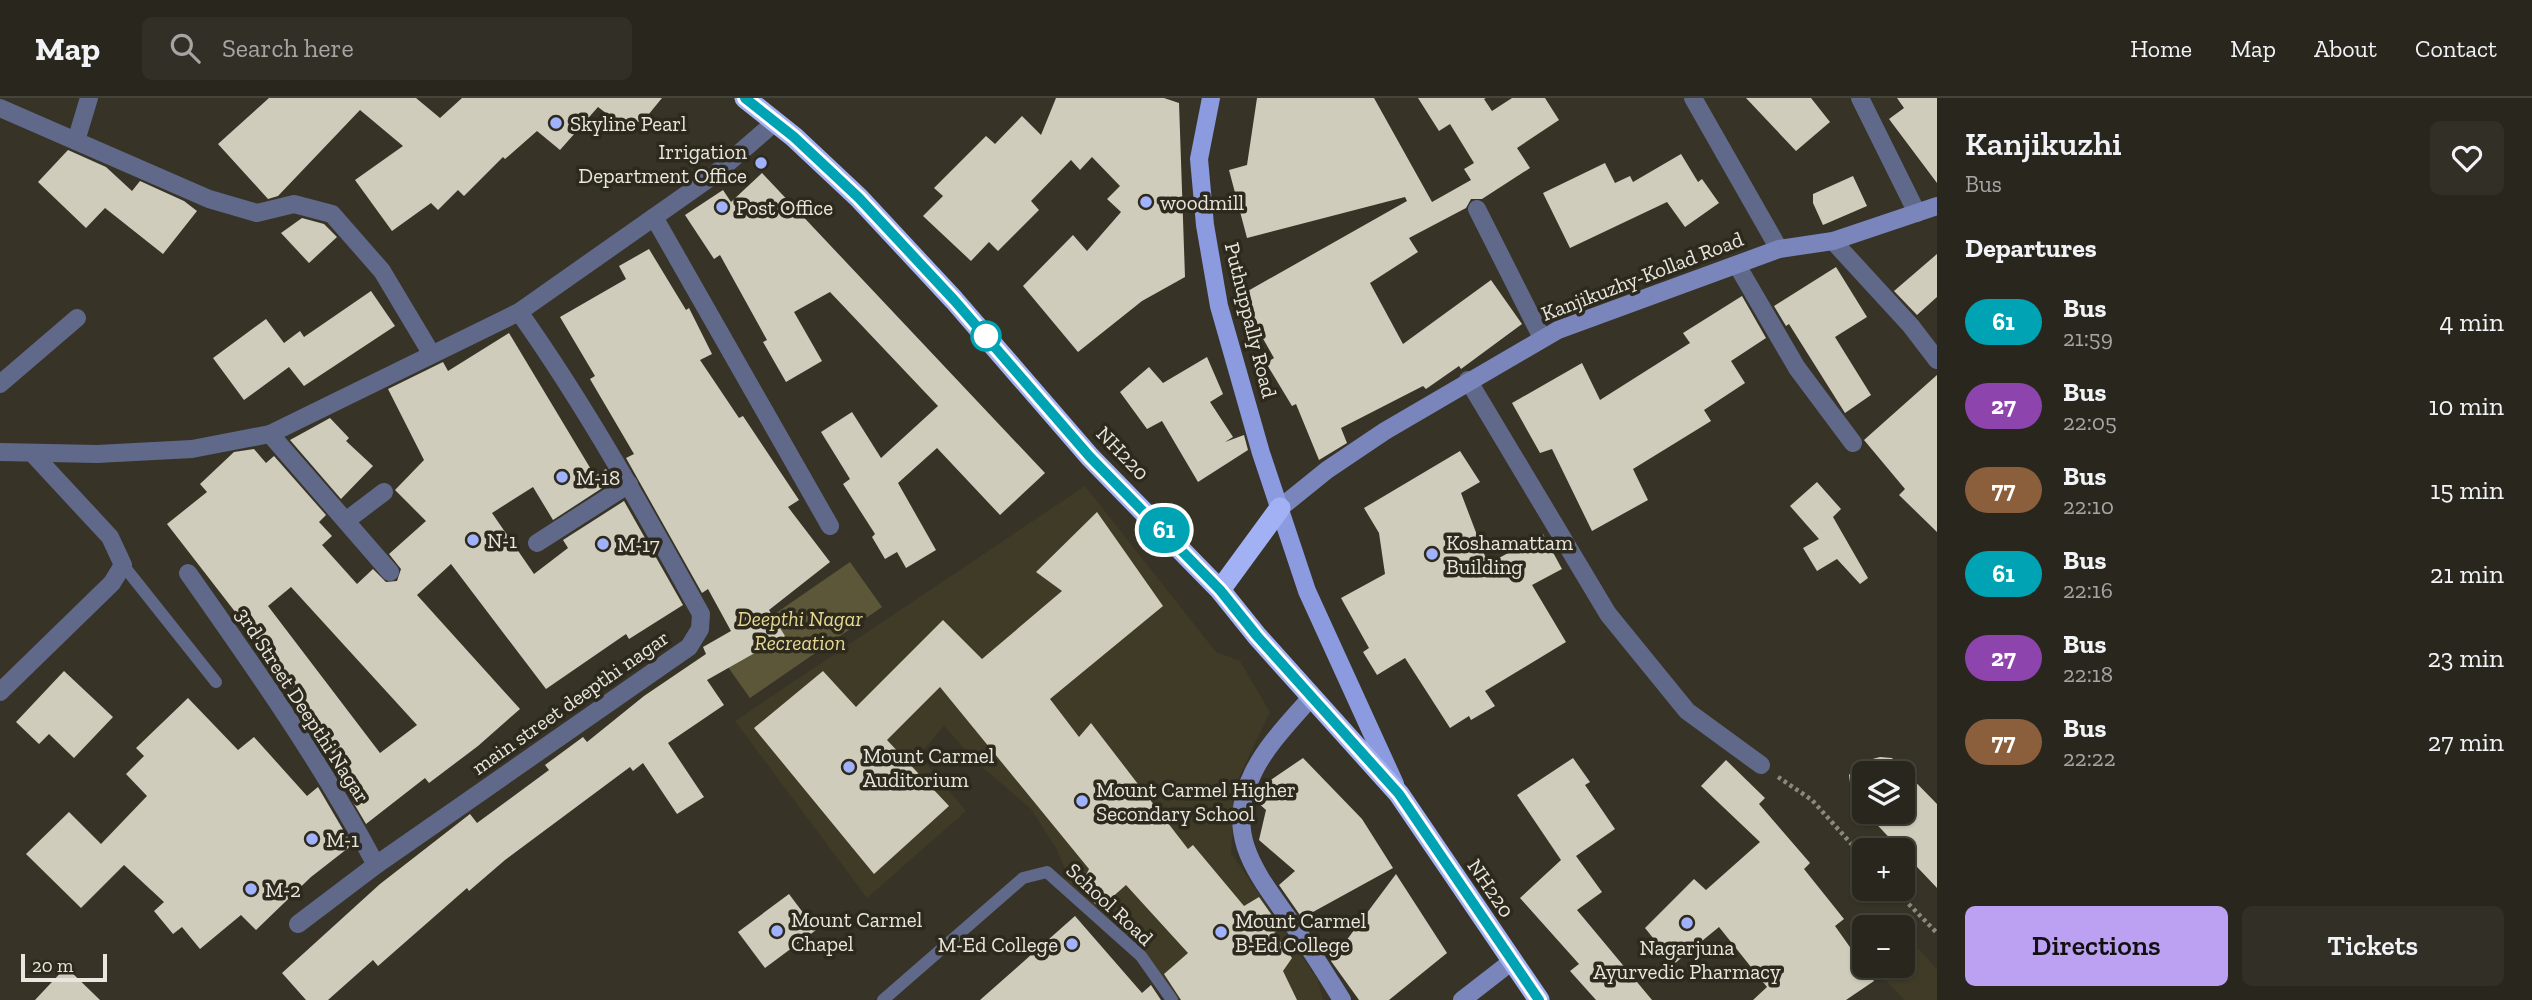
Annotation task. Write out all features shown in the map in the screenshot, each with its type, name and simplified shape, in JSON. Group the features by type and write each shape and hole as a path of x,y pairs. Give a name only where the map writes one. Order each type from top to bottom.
{"highway":[{"name":"NH220","path":"745,98 859,198 954,300 1090,457 1220,590 1399,794 1539,1000"},
{"path":"1220,590 1280,508"}],"main road":[{"name":"Puthuppally Road","path":"1211,98 1199,159 1205,225 1219,306 1307,592 1399,794"},
{"name":"Kanjikuzhy-Kollad Road","path":"1280,508 1336,464 1468,380 1542,338 1779,249 1833,241 1937,206"},
{"path":"1312,696 1267,749 1253,773 1242,802 1240,830 1248,859 1342,1000"},
{"path":"1462,1000 1511,962"}],"street":[{"path":"76,141 89,98"},
{"path":"1693,98 1779,249"},
{"path":"1860,98 1917,213"},
{"path":"0,108 209,199 257,213 294,204 332,214 382,271 431,353"},
{"path":"0,452 33,454 192,449 270,434 431,353 520,312 714,174 775,122"},
{"path":"1477,209 1542,338"},
{"path":"654,217 830,526"},
{"path":"1833,241 1911,326 1937,360"},
{"path":"1737,265 1797,368 1853,443"},
{"name":"main street deepthi nagar","path":"298,924 376,865 689,647 700,629 701,614 629,484 562,372 520,312"},
{"path":"0,384 77,318"},
{"path":"1468,380 1608,614 1687,711 1761,765"},
{"path":"270,434 390,572"},
{"path":"0,692 111,583 123,565 110,537 33,454"},
{"path":"537,543 629,484"},
{"path":"347,520 384,492"},
{"name":"3rd Street Deepthi Nagar","path":"188,573 281,706 343,804 376,865"}],"lane":[{"path":"123,565 216,682"},
{"name":"School Road","path":"883,1000 1023,878 1047,872 1141,956 1172,1000"}],"path":[{"path":"1761,765 1812,800 1852,845"},
{"path":"1906,901 1937,933"}],"shaded area":[{"path":"1085,486 1216,652 1240,661 1270,712 1236,783 1231,853 1318,980 1323,1000 1175,1000 1066,886 1065,869 1056,848 1031,809 974,760 944,726 919,755 966,811 867,898 735,721"},
{"path":"1915,945 1937,969 1937,1000 1904,1000 1884,978 1915,978"}],"green space":[{"name":"Deepthi Nagar Recreation","path":"850,562 882,607 750,698 718,653"}],"building":[{"path":"269,98 416,98 440,118 462,98 662,98 644,120 623,126 598,107 560,150 537,131 505,159 503,157 464,196 458,190 438,210 431,203 392,231 355,180 403,146 360,110 278,196 268,199 218,144"},
{"path":"1056,98 1164,98 1179,103 1185,277 1142,301 1078,352 1023,286 1073,235 1087,251 1121,212 1107,199 1120,186 1092,157 1080,170 1071,160 1031,201 1039,210 998,251 989,242 971,261 923,216 943,196 934,188 986,136 995,144 1022,116 1041,135"},
{"path":"1257,98 1374,98 1432,202 1471,180 1464,169 1474,163 1450,124 1439,131 1418,98 1486,98 1484,99 1492,111 1512,98 1545,98 1559,120 1517,148 1530,168 1482,199 1471,199 1466,208 1409,238 1418,252 1370,283 1403,344 1491,280 1522,324 1461,369 1459,366 1426,389 1423,386 1341,428 1347,443 1319,460 1296,404 1292,406 1266,363 1274,358 1239,296 1407,201 1405,197 1247,238 1229,170 1247,165"},
{"path":"1746,98 1811,98 1830,122 1796,151"},
{"path":"1897,98 1937,98 1937,183 1889,119 1904,108"},
{"path":"68,150 106,167 132,191 140,181 184,201 197,211 163,254 105,208 86,228 38,182"},
{"path":"1681,154 1698,182 1702,179 1719,203 1685,227 1667,202 1570,248 1543,193 1605,163 1615,183 1630,176 1633,182"},
{"path":"762,173 1045,473 1000,515 937,448 898,483 936,550 906,568 897,552 885,559 872,537 875,534 843,484 850,479 821,432 852,412 881,458 938,406 830,292 794,312 822,361 786,382 763,342 767,340 720,255 714,259 685,215 723,190 731,202"},
{"path":"1853,176 1867,206 1823,225 1813,203 1813,194"},
{"path":"302,218 324,224 337,237 309,263 281,233"},
{"path":"649,249 686,310 689,308 712,354 700,360 739,418 743,416 799,500 788,507 830,562 769,610 785,636 707,680 724,705 668,743 704,797 677,814 643,763 633,771 630,767 505,860 469,891 467,888 378,966 373,960 328,1000 306,1000 282,973 380,884 470,814 477,823 549,770 545,765 583,737 587,742 644,696 706,654 703,647 731,631 708,589 702,593 626,458 634,454 590,379 595,376 560,317 626,279 619,266"},
{"path":"1937,254 1937,297 1917,315 1894,291"},
{"path":"1836,267 1867,317 1835,337 1871,395 1845,413 1789,324 1786,326 1774,306"},
{"path":"371,291 395,326 304,386 289,367 244,400 213,358 266,319 284,343 300,331 304,337"},
{"path":"1742,296 1766,338 1731,361 1745,383 1704,410 1711,421 1633,469 1648,500 1592,531 1552,449 1540,453 1512,403 1582,363 1600,400 1690,343 1683,333"},
{"path":"509,333 595,476 606,469 613,481 553,520 533,487 492,513 534,574 568,548 563,540 624,501 683,605 629,639 626,634 546,689 451,564 417,595 520,709 478,746 429,783 425,778 366,824 336,773 343,768 308,721 315,715 167,524 207,492 200,484 234,452 254,449 266,463 274,456 326,515 319,522 332,536 322,545 357,584 373,569 386,582 397,581 401,569 389,554 426,521 395,490 424,460 388,389 443,362 448,371","holes":["291,587 417,725 380,753 268,606"]},
{"path":"1207,357 1223,394 1210,402 1233,437 1225,442 1244,435 1248,450 1198,482 1162,421 1147,429 1120,392 1149,367 1163,383"},
{"path":"1937,375 1937,532 1899,495 1905,489 1864,440"},
{"path":"330,418 349,438 346,441 373,466 341,499 290,440"},
{"path":"1460,451 1480,482 1461,493 1488,564 1543,534 1562,569 1532,585 1566,642 1485,691 1495,706 1471,720 1469,716 1450,728 1405,658 1377,675 1363,652 1369,648 1341,598 1385,574 1379,533 1364,508"},
{"path":"1817,482 1841,509 1833,517 1868,578 1860,584 1837,559 1817,571 1803,548 1819,539 1790,506"},
{"path":"1097,512 1163,606 1050,699 1079,737 1091,723 1188,849 1193,845 1244,906 1259,897 1281,928 1274,933 1292,958 1283,971 1297,1000 1181,1000 1164,974 1188,953 1126,885 1100,908 1079,889 1089,869 940,687 887,740 949,806 874,874 754,728 823,671 856,707 943,620 982,659 1062,591 1036,572"},
{"path":"64,671 113,717 74,758 49,734 39,744 16,722"},
{"path":"188,698 238,750 254,737 307,796 318,787 352,845 311,877 256,930 241,915 200,949 182,927 173,934 154,911 164,902 124,865 81,908 26,854 69,812 101,844 147,796 126,774 144,756 136,748"},
{"path":"1880,757 1892,758 1895,761 1865,761"},
{"path":"1303,758 1362,819 1393,868 1302,918 1279,885 1295,871 1259,840 1266,810 1255,800 1259,788"},
{"path":"1573,758 1590,782 1585,785 1615,829 1576,856 1602,892 1577,910 1652,1000 1596,1000 1570,971 1579,964 1520,898 1561,860 1517,795"},
{"path":"1726,760 1765,798 1759,804 1810,863 1804,869 1844,919 1835,926 1852,950 1852,978 1872,978 1874,981 1846,1000 1753,1000 1767,987 1719,927 1674,964 1645,928 1694,879 1706,890 1760,842 1701,786"},
{"path":"1852,771 1852,798 1849,775"},
{"path":"1915,782 1937,804 1937,888 1915,865 1915,838 1890,838 1876,824 1915,824"},
{"path":"1396,874 1447,953 1389,1000 1359,1000 1331,961"},
{"name":"Mount Carmel Chapel","path":"789,894 816,930 765,968 738,932"},
{"name":"M-Ed College","path":"1075,916 1142,993 1151,985 1161,1000 980,1000"},
{"path":"66,967 100,1000 35,1000"}],"bus line":[{"name":"61","path":"745,98 794,137 859,198 954,300 1090,457 1220,590 1257,636 1399,794 1539,1000"}],"place":[{"name":"Skyline Pearl","path":"556,123"},
{"name":"Irrigation Department Office","path":"761,163"},
{"name":"woodmill","path":"1146,202"},
{"name":"Post Office","path":"722,207"},
{"name":"M-18","path":"562,477"},
{"name":"N-1","path":"473,540"},
{"name":"M-17","path":"603,544"},
{"name":"Koshamattam Building","path":"1432,554"},
{"name":"Mount Carmel Auditorium","path":"849,767"},
{"name":"Mount Carmel Higher Secondary School","path":"1082,801"},
{"name":"M-1","path":"312,839"},
{"name":"M-2","path":"251,889"},
{"name":"Nagarjuna Ayurvedic Pharmacy","path":"1687,923"},
{"name":"Mount Carmel Chapel","path":"777,931"},
{"name":"Mount Carmel B-Ed College","path":"1221,932"},
{"name":"M-Ed College","path":"1072,944"}]}
